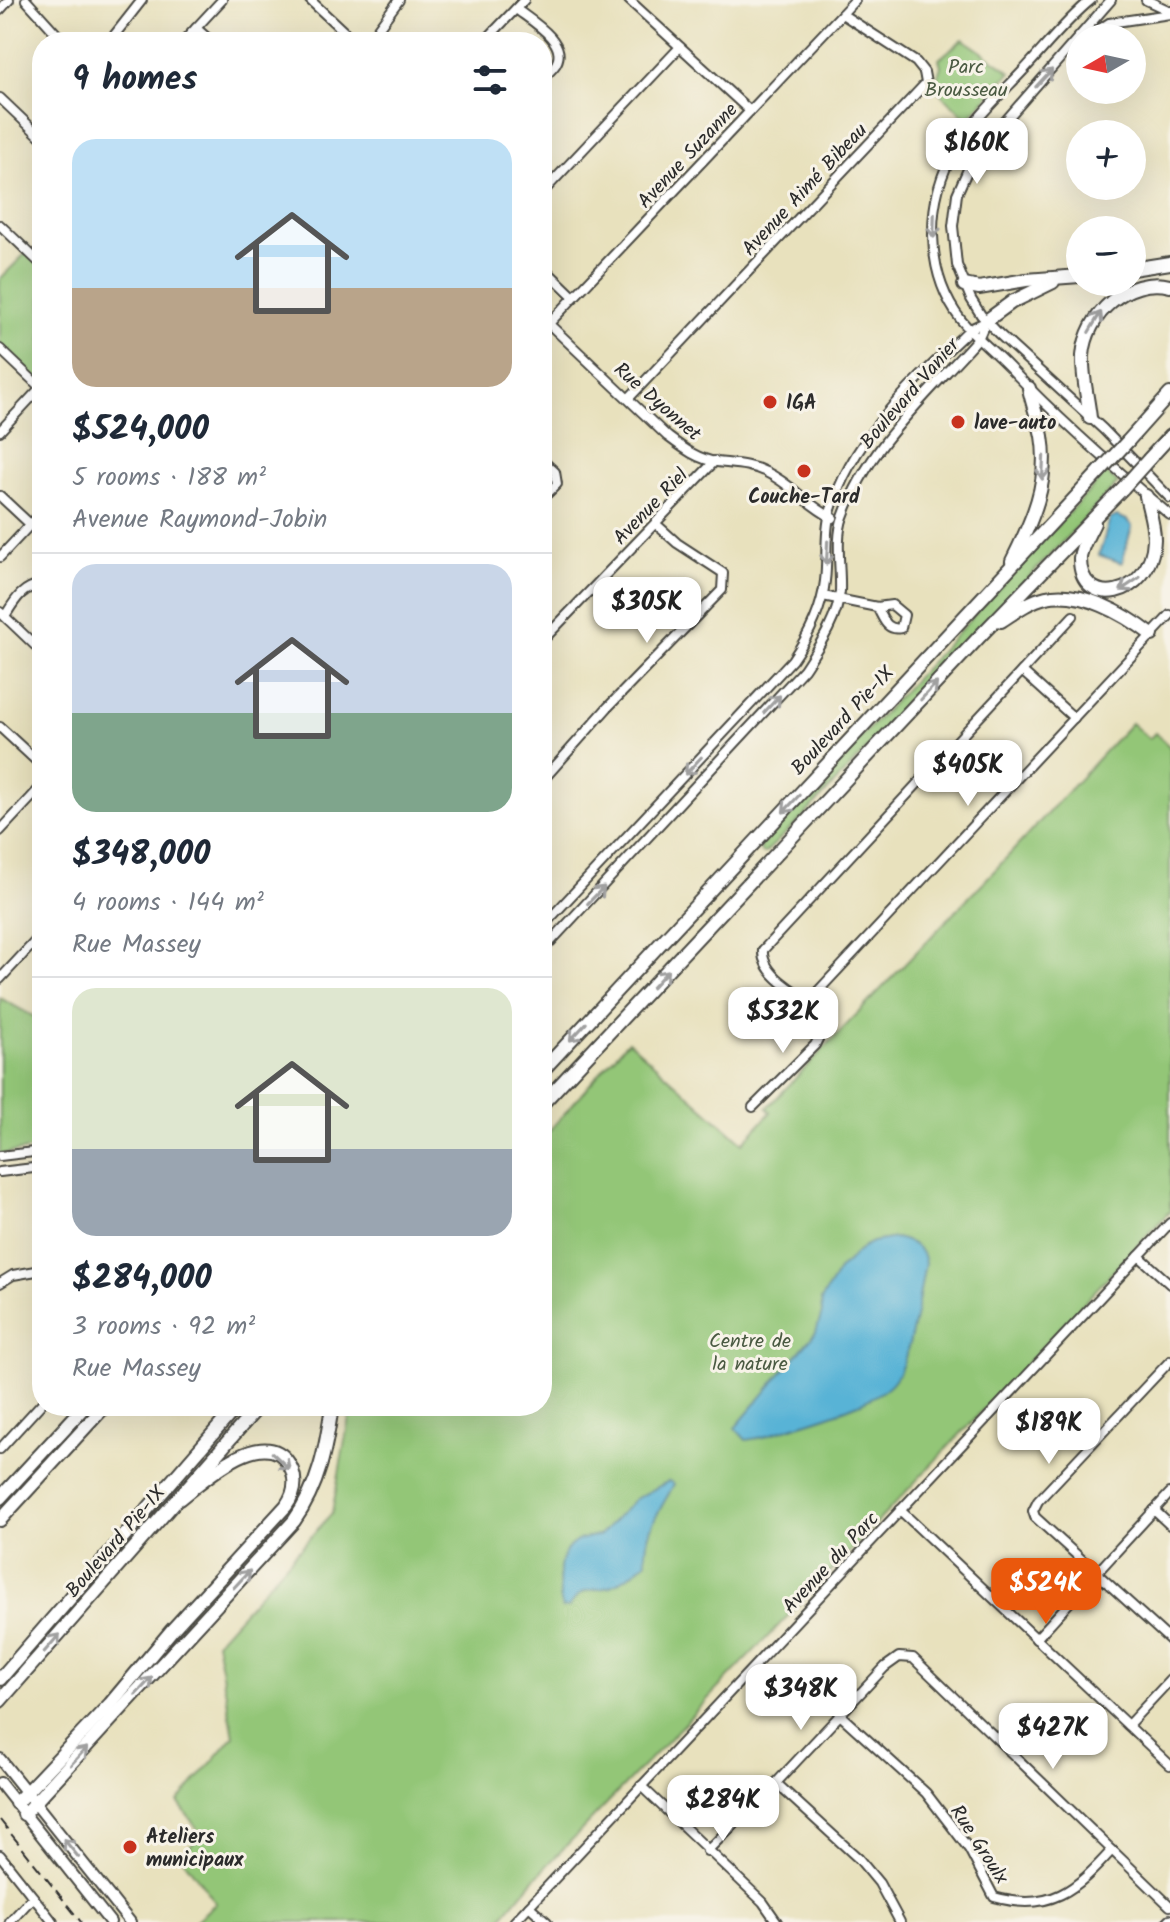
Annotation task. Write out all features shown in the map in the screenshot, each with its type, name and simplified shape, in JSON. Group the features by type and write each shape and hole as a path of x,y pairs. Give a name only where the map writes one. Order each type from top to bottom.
{"highway":[{"path":"1146,267 1170,263"},
{"path":"964,285 979,288 1026,280 1066,278"},
{"path":"986,321 1012,302 1059,279"},
{"path":"1090,418 1083,358 1091,327 1104,309 1122,294 1147,284 1170,286"},
{"path":"1155,412 1170,384"},
{"path":"1005,575 1034,514 1043,477 1042,436 1029,388"},
{"name":"Boulevard Pie-IX","path":"552,1060 1170,394"},
{"path":"552,1093 1170,436"},
{"path":"1098,515 1082,548 1081,568 1095,587 1111,592 1123,590 1139,579 1151,555 1153,531 1146,496"},
{"path":"982,634 1028,604 1064,595 1098,605 1152,635"},
{"path":"0,1498 76,1416"},
{"path":"0,1520 96,1416"},
{"path":"212,1435 223,1416"},
{"name":"Boulevard Pie-IX","path":"0,1679 228,1416"},
{"name":"Boulevard Pie-IX","path":"0,1701 250,1416"},
{"path":"20,1808 294,1521 320,1471 330,1416"},
{"path":"31,1798 286,1506 293,1492 294,1477 288,1463 278,1454 253,1450 239,1455 179,1499"}],"main road":[{"path":"0,1759 130,1922"},
{"path":"0,1783 110,1922"}],"street":[{"path":"0,10 9,0"},
{"path":"26,0 55,32"},
{"path":"117,32 142,0"},
{"path":"192,32 222,0"},
{"path":"310,0 344,32"},
{"path":"375,32 399,0"},
{"path":"494,32 524,0"},
{"path":"629,0 750,111"},
{"name":"Avenue Suzanne","path":"552,321 855,0"},
{"path":"1091,24 1111,0"},
{"path":"1146,0 1170,12"},
{"path":"1089,1 966,134 951,156 941,181 933,226 936,262 953,308 970,329 1029,388 1170,515"},
{"path":"516,9 544,32"},
{"path":"1107,24 1170,12"},
{"name":"Avenue Aimé Bibeau","path":"629,398 926,83 924,72 916,62 842,14"},
{"path":"196,28 201,32"},
{"path":"552,39 559,56 552,68"},
{"path":"552,182 680,47"},
{"path":"1066,54 983,145 965,172 957,194 953,226 956,257 964,285 986,321 1170,498"},
{"path":"0,98 32,128"},
{"path":"0,225 32,255"},
{"path":"552,276 574,297"},
{"name":"Boulevard Vanier","path":"552,916 792,660 806,640 823,596 829,516 841,480 860,449 896,404 970,329 986,321"},
{"name":"Boulevard Vanier","path":"552,940 804,669 824,639 839,598 841,522 856,485 871,458 979,337 986,321"},
{"name":"Rue Dyonnet","path":"552,327 685,450 715,461 764,470 841,522"},
{"path":"0,349 32,379"},
{"path":"0,431 32,398"},
{"name":"Avenue Riel","path":"552,631 715,461"},
{"path":"552,469 557,484 552,489"},
{"path":"0,496 30,524 0,557"},
{"path":"552,770 608,707 722,590 723,573 677,543 656,524"},
{"path":"32,586 18,595 2,614 32,642"},
{"path":"823,596 877,607"},
{"path":"753,1107 815,1045 819,1037 815,1002 820,989 1170,615"},
{"path":"815,1002 799,995 767,967 762,956 766,946 1073,616"},
{"path":"1022,671 1074,718"},
{"path":"0,727 32,757"},
{"path":"0,831 32,797"},
{"path":"0,979 32,945"},
{"path":"0,1156 32,1152"},
{"path":"0,1172 32,1168"},
{"name":"Avenue du Parc","path":"514,1922 1170,1223"},
{"path":"1139,1256 1170,1284"},
{"path":"0,1283 13,1275 32,1272"},
{"path":"1170,1361 1038,1501 1033,1511 1035,1517 1170,1640"},
{"path":"0,1449 32,1414"},
{"path":"1036,1639 1170,1493"},
{"path":"900,1510 1170,1765"},
{"path":"1154,1510 1170,1525"},
{"path":"707,1851 885,1667 899,1657 913,1658 1170,1906"},
{"path":"1128,1725 1170,1680"},
{"name":"Rue Groulx","path":"839,1714 926,1793 969,1849 994,1897 1017,1903 1068,1892 1084,1881 1112,1850"},
{"path":"776,1783 859,1859 879,1883 900,1922"},
{"path":"641,1786 763,1902 777,1922"},
{"path":"0,1855 53,1922"},
{"path":"10,1922 33,1897"},
{"path":"529,1906 547,1922"}],"green space":[{"name":"Parc Brousseau","path":"963,39 1011,72 967,119 934,87 941,66 939,59"},
{"path":"28,251 32,255 32,377 0,349 0,279"},
{"path":"1106,473 1118,483 802,818 765,853 761,853 760,846"},
{"name":"Centre de la nature","path":"1131,723 1149,739 1155,733 1170,747 1170,1211 839,1563 535,1878 498,1922 194,1922 216,1903 181,1856 201,1834 178,1802 234,1736 216,1642 332,1513 349,1416 552,1416 552,1128 628,1041 743,1143 771,1112 767,1108"},
{"path":"0,998 32,1016 32,1149 0,1154"}],"water":[{"path":"1117,516 1132,526 1122,563 1099,555 1110,519"},
{"path":"895,1238 915,1246 922,1253 925,1264 910,1341 895,1379 871,1398 853,1406 764,1437 746,1440 735,1428 816,1332 822,1313 821,1300 840,1269 864,1246"},
{"path":"669,1481 674,1484 650,1530 646,1562 617,1583 584,1592 569,1607 562,1608 560,1570 567,1550 585,1538 599,1536 635,1499"}],"railway":[{"path":"0,1820 81,1922"}],"place":[{"name":"IGA","path":"770,402"},
{"name":"lave-auto","path":"958,422"},
{"name":"Couche-Tard","path":"804,471"},
{"name":"Ateliers municipaux","path":"130,1847"}]}
